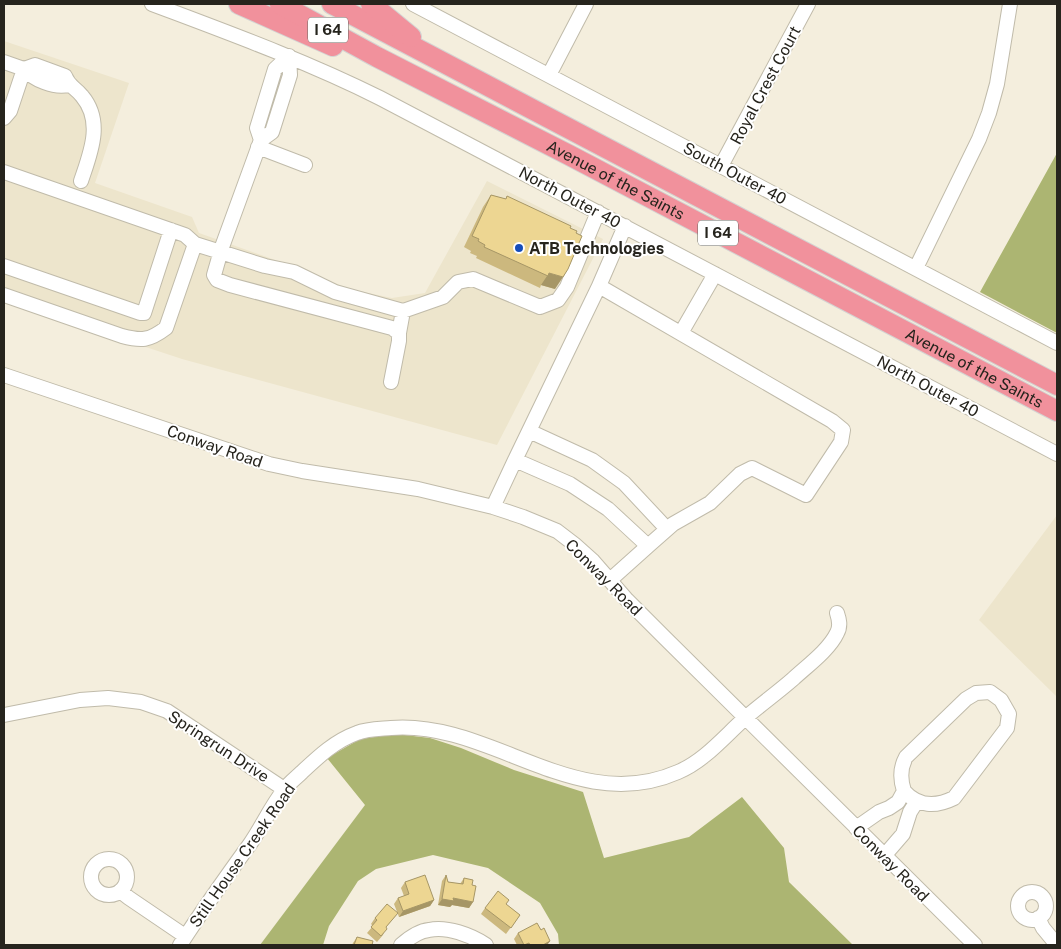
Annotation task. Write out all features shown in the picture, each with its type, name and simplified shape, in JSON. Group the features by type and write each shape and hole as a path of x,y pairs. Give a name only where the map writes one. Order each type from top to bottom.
{"highway":[{"path":"239,4 329,45 377,57"},
{"name":"Avenue of the Saints","path":"280,4 377,57 569,155 1057,412"},
{"name":"Avenue of the Saints","path":"332,4 1057,385"},
{"path":"371,4 381,10 437,59"}],"street":[{"name":"North Outer 40","path":"152,4 289,56 335,76 412,114 1057,454"},
{"name":"South Outer 40","path":"413,4 1057,343"},
{"path":"549,75 586,4"},
{"name":"Royal Crest Court","path":"721,166 808,4"},
{"path":"916,268 979,139 989,112 997,84 1010,4"},
{"path":"289,56 275,70 257,128 260,144 214,276 217,280 392,328 399,333"},
{"path":"4,62 24,69 35,65 65,76 68,85 82,96 91,112 95,131 92,148 81,182"},
{"path":"5,114 10,111 24,69"},
{"path":"260,144 305,165"},
{"path":"4,172 185,235 195,244 265,266 294,272 335,292 403,311 443,298 458,282 473,279 540,307 558,300 567,288 598,212"},
{"path":"493,507 599,286 625,226"},
{"path":"4,266 144,313 171,230"},
{"path":"4,295 122,336 139,340 155,337 166,328 195,244"},
{"path":"681,334 715,274"},
{"path":"599,286 832,421 843,430 841,442 806,496 752,468 740,474 710,503 673,524 610,580"},
{"path":"391,382 403,311"},
{"name":"Conway Road","path":"4,375 269,464 418,489 523,516 557,532 574,544 745,718 975,945"},
{"path":"529,432 592,460 624,483 667,529"},
{"path":"516,460 570,484 608,509 648,546"},
{"name":"Still House Creek Road","path":"183,941 256,835 284,789 333,745 358,733 381,729 408,727 433,729 455,735 561,775 585,781 607,784 647,782 678,772 693,764 789,682 824,650 838,632 840,622 837,612"},
{"path":"990,692 1001,700 1009,714 1007,728 954,798 941,804 928,805 917,801 904,791 901,782 902,766 906,757 966,699 976,693 990,692"},
{"name":"Springrun Drive","path":"4,715 80,700 108,698 141,702 167,711 284,789"},
{"path":"856,828 898,802 904,791"},
{"path":"884,856 903,834 906,822 917,801"},
{"path":"889,808 894,810 906,822"},
{"path":"120,891 183,941"},
{"path":"1038,918 1043,928 1057,945"},
{"path":"401,945 417,934 429,929 470,936 486,945"}],"shaded area":[{"path":"4,41 129,83 95,183 192,217 199,233 309,272 349,289 392,298 425,293 487,181 603,239 497,445 182,359 4,300"},
{"path":"1057,515 1057,697 979,620"}],"green space":[{"path":"1057,153 1057,333 980,292"},
{"path":"396,734 430,738 461,748 514,770 583,792 604,858 689,837 742,797 784,848 789,882 853,945 559,945 558,934 540,903 488,868 433,855 376,869 358,881 329,926 323,945 260,945 365,805 327,758 360,739"}],"building":[{"path":"491,195 506,199 507,196 571,226 570,228 582,236 563,277 549,273 548,276 484,247 485,245 478,241 479,239 472,236"},
{"path":"425,875 434,900 403,911 398,898 409,894 405,882"},
{"path":"446,875 448,882 463,884 464,878 473,880 472,885 476,886 473,902 453,898 454,901 442,899"},
{"path":"498,891 509,900 506,904 520,915 511,928 485,908"},
{"path":"387,904 398,913 381,936 371,927 377,920 375,918"},
{"path":"537,923 541,930 544,928 550,941 543,945 530,945 529,943 524,945 518,933"},
{"path":"357,937 373,941 372,945 354,945"}],"place":[{"name":"ATB Technologies","path":"519,248"}]}
